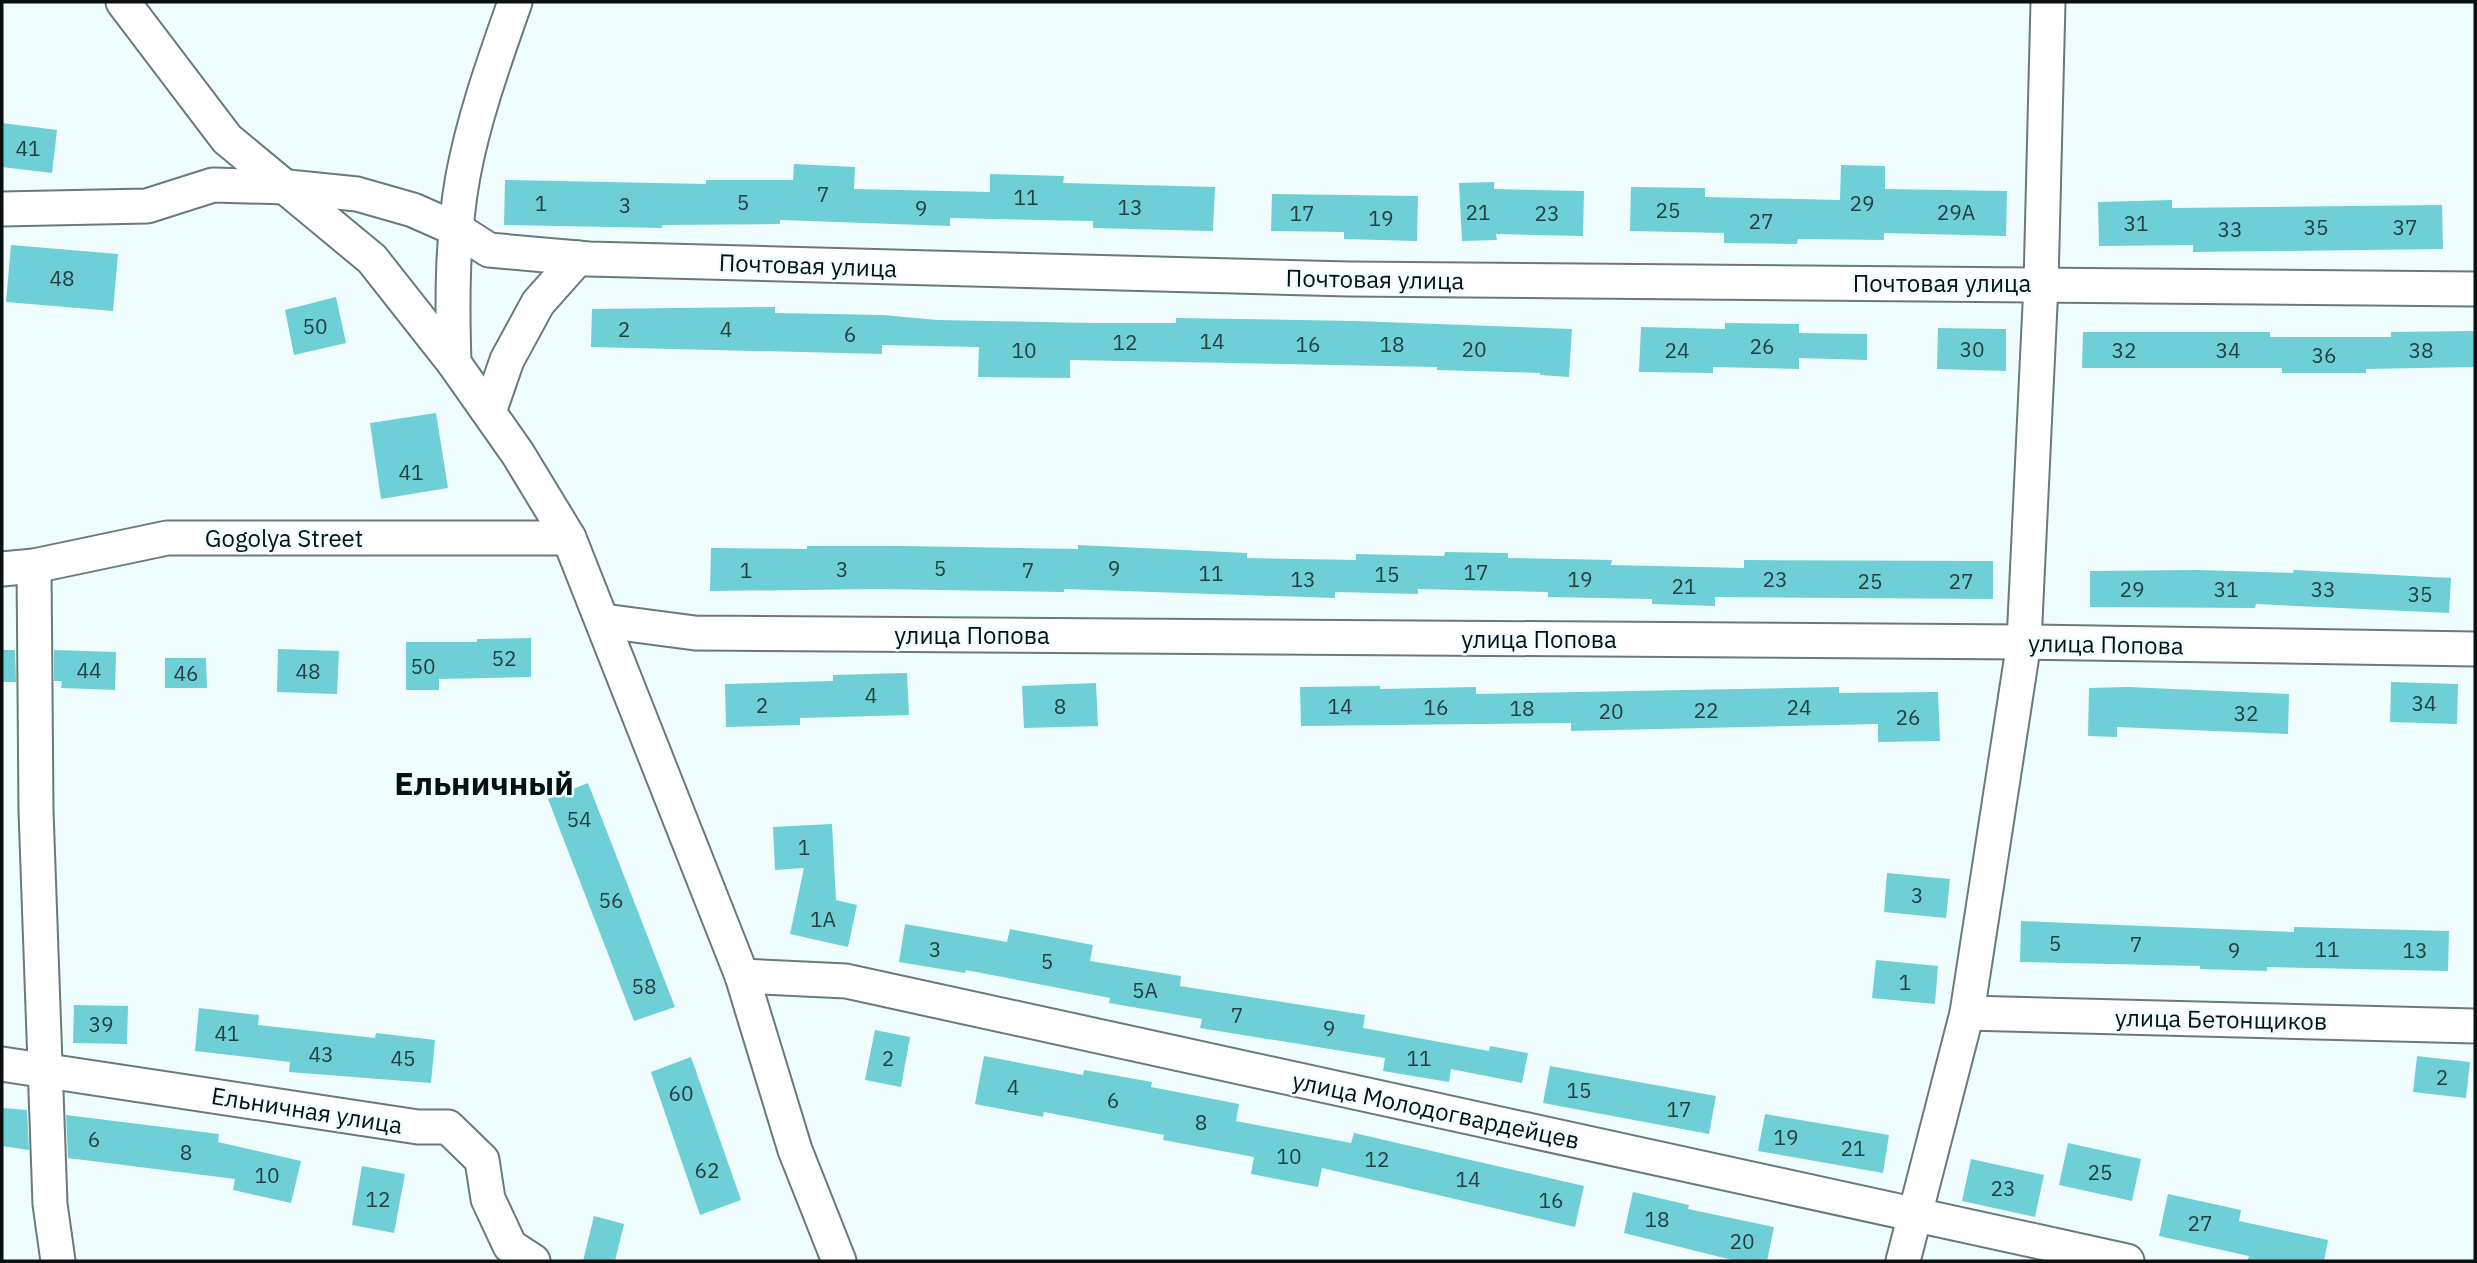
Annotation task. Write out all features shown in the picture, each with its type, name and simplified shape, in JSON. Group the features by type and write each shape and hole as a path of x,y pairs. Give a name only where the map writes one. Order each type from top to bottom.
{"street":[{"path":"123,2 227,139 289,187 372,259 489,412 569,538 742,976 795,1150 839,1261"},
{"path":"454,363 452,312 456,229 463,176 481,105 515,2"},
{"path":"1903,1261 1967,1013 2024,642 2041,284 2048,2"},
{"name":"Почтовая улица","path":"2,209 148,205 212,185 289,187 357,194 413,210 456,229 489,250 578,258 1349,279 2475,289"},
{"path":"489,412 507,360 538,303 578,258"},
{"name":"Gogolya Street","path":"2,569 167,538 569,538"},
{"path":"34,565 36,811 50,1204 58,1261"},
{"name":"улица Попова","path":"604,621 695,633 2024,642 2475,649"},
{"name":"улица Молодогвардейцев","path":"742,976 846,981 2127,1261"},
{"name":"улица Бетонщиков","path":"1967,1013 2475,1026"},
{"name":"Ельничная улица","path":"2,1064 418,1128 447,1128 482,1160 488,1199 510,1246 533,1261"}],"building":[{"path":"2,123 57,130 52,173 2,167"},
{"path":"794,164 855,167 854,189 990,192 990,174 1064,176 1063,183 1215,187 1213,231 1093,228 1093,221 950,218 950,226 780,220 780,224 662,225 662,228 504,225 505,180 706,184 706,180 793,180"},
{"path":"1841,165 1885,166 1885,189 2007,191 2006,236 1884,233 1884,240 1798,239 1797,244 1724,243 1724,233 1630,231 1631,187 1705,188 1705,197 1840,200"},
{"path":"1494,182 1494,189 1584,191 1583,236 1496,234 1497,240 1462,241 1459,183"},
{"path":"1272,194 1418,196 1417,241 1344,239 1344,232 1271,231"},
{"path":"2172,200 2172,208 2442,205 2443,249 2193,252 2193,245 2099,246 2098,202"},
{"path":"11,245 118,254 113,311 6,302"},
{"path":"336,297 346,343 294,355 285,310"},
{"path":"775,307 775,313 883,315 937,320 1176,323 1176,318 1572,329 1569,377 1540,373 1437,370 1437,367 1070,360 1070,378 978,377 979,347 882,345 882,354 591,347 592,309"},
{"path":"1725,323 1799,324 1799,333 1867,334 1867,360 1799,358 1799,369 1713,367 1713,373 1639,372 1641,327 1725,329"},
{"path":"1938,328 2006,329 2006,371 1937,369"},
{"path":"2475,331 2475,367 2366,369 2366,373 2282,373 2282,368 2082,368 2083,332 2270,332 2270,337 2391,337 2391,332"},
{"path":"436,413 448,488 381,499 370,423"},
{"path":"1078,545 1247,553 1247,558 1356,560 1356,554 1444,556 1445,552 1508,553 1508,558 1612,560 1611,565 1744,568 1744,560 1993,561 1993,599 1715,597 1715,606 1652,604 1652,599 1548,597 1548,592 1418,589 1418,594 1335,592 1335,598 1064,589 1064,592 878,589 710,591 711,548 904,546 1078,549"},
{"path":"2294,570 2451,578 2449,613 2256,604 2255,608 2090,607 2090,571 2293,573"},
{"path":"531,638 531,677 439,679 439,690 406,690 406,642 477,642 477,639"},
{"path":"278,649 339,651 337,694 277,692"},
{"path":"2,650 15,650 16,682 2,682"},
{"path":"54,650 116,652 115,690 61,688 62,681 54,681"},
{"path":"165,658 206,658 207,688 165,688"},
{"path":"907,673 909,715 800,718 800,725 726,727 725,684 833,681 833,675"},
{"path":"2391,682 2458,684 2457,724 2390,722"},
{"path":"1096,683 1098,726 1024,728 1022,686"},
{"path":"1380,686 1380,689 1476,687 1476,694 1839,687 1839,693 1938,692 1940,741 1878,742 1878,724 1571,731 1571,723 1301,726 1300,687"},
{"path":"2128,687 2289,694 2288,734 2117,727 2117,737 2088,736 2089,688"},
{"path":"588,783 675,1007 634,1021 548,799"},
{"path":"832,824 836,900 857,905 848,947 790,934 804,868 775,870 773,827"},
{"path":"1887,873 1950,879 1946,918 1884,912"},
{"path":"2021,921 2294,932 2294,927 2449,931 2448,971 2267,967 2267,971 2200,969 2200,966 2020,962"},
{"path":"905,924 1007,942 1010,929 1093,945 1090,961 1181,976 1180,986 1365,1015 1363,1028 1489,1051 1490,1046 1528,1053 1522,1083 1451,1069 1449,1082 1383,1071 1385,1058 1200,1028 1202,1019 1109,1003 1110,998 966,970 965,973 899,962"},
{"path":"1876,960 1938,966 1935,1004 1872,998"},
{"path":"74,1005 128,1006 127,1044 73,1043"},
{"path":"199,1008 259,1015 258,1025 375,1038 376,1033 435,1040 431,1083 289,1072 290,1062 195,1051"},
{"path":"875,1030 910,1037 901,1087 865,1080"},
{"path":"984,1056 1083,1075 1084,1070 1152,1082 1151,1087 1239,1104 1236,1121 1351,1143 1354,1133 1584,1186 1575,1227 1322,1168 1318,1187 1251,1174 1254,1157 1163,1140 1164,1135 1044,1112 1043,1117 975,1104"},
{"path":"2417,1056 2470,1062 2466,1098 2413,1092"},
{"path":"691,1057 741,1200 700,1215 651,1072"},
{"path":"1550,1066 1716,1096 1709,1134 1543,1103"},
{"path":"2,1108 27,1110 29,1150 2,1146"},
{"path":"1765,1114 1889,1135 1883,1173 1758,1151"},
{"path":"66,1115 219,1134 218,1142 301,1161 291,1203 233,1190 235,1179 68,1158"},
{"path":"2068,1143 2141,1159 2132,1201 2059,1185"},
{"path":"1971,1159 2044,1175 2035,1217 1962,1201"},
{"path":"362,1166 405,1174 394,1233 352,1225"},
{"path":"1633,1192 1689,1205 1688,1209 1774,1227 1767,1261 1736,1261 1624,1233"},
{"path":"2168,1194 2241,1210 2239,1221 2328,1240 2324,1261 2247,1261 2249,1256 2159,1236"},
{"path":"594,1216 624,1224 615,1261 583,1261"}],"district":[{"name":"Ельничный","path":"484,783"}]}
